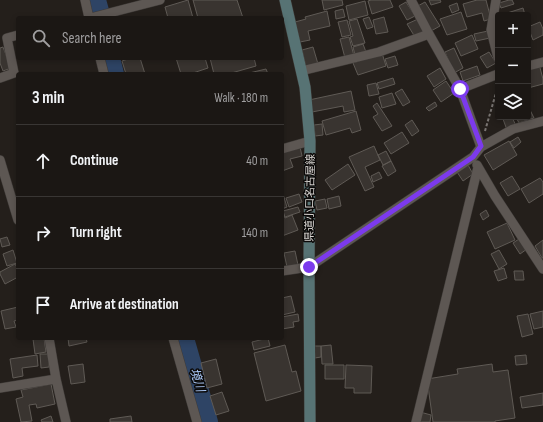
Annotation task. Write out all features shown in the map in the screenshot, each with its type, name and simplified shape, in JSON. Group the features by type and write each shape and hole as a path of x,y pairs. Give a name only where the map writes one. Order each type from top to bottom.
{"main road":[{"name":"県道小口名古屋線","path":"285,0 305,87 310,141 310,422"}],"street":[{"path":"85,0 90,16"},
{"path":"98,16 160,0"},
{"path":"411,0 460,89 481,146"},
{"path":"496,0 491,30 496,48"},
{"path":"302,71 379,52 429,34"},
{"path":"0,78 14,73 7,38 16,36"},
{"path":"100,60 104,72"},
{"path":"531,65 543,62"},
{"path":"460,89 495,75"},
{"path":"284,271 309,267 473,157 481,146 513,129 543,121"},
{"path":"284,148 310,141"},
{"path":"473,157 495,196 543,269"},
{"path":"0,160 16,213"},
{"path":"416,422 478,167"},
{"path":"49,340 56,379 66,422"},
{"path":"174,340 197,422"},
{"path":"0,388 56,379"}],"path":[{"path":"481,146 495,97"}],"building":[{"path":"188,0 192,16 167,16 165,7"},
{"path":"193,0 237,0 242,16 197,16"},
{"path":"322,0 342,0 343,5 324,10"},
{"path":"390,0 393,7 372,14 368,1"},
{"path":"429,0 440,0 441,2 431,5"},
{"path":"477,0 486,0 491,19 484,21 482,13 467,17 463,4"},
{"path":"512,0 514,4 501,8 499,3"},
{"path":"365,1 368,15 349,20 346,6"},
{"path":"406,2 415,16 407,20 399,6"},
{"path":"425,2 440,26 431,31 416,7"},
{"path":"457,3 459,10 452,13 449,6"},
{"path":"523,8 524,12 510,12"},
{"path":"343,9 345,17 336,19 335,11"},
{"path":"327,11 330,26 308,31 310,40 300,42 295,22 306,19 305,17"},
{"path":"461,12 467,29 447,35 440,19"},
{"path":"369,17 373,27 367,29 363,19"},
{"path":"384,17 388,32 376,34 373,20"},
{"path":"357,19 365,43 353,46 350,37 353,36 349,21"},
{"path":"418,19 425,31 415,37 407,24"},
{"path":"347,20 351,35 342,37 338,22"},
{"path":"540,22 543,29 543,35 533,40 531,35 531,26"},
{"path":"488,31 490,38 476,41 474,34"},
{"path":"472,35 478,49 461,56 455,43"},
{"path":"349,37 354,56 345,58 340,39"},
{"path":"363,44 366,52 355,55 353,47"},
{"path":"3,47 11,68 3,71 0,63 0,48"},
{"path":"313,47 318,64 306,67 302,50"},
{"path":"454,48 463,68 454,73 445,52"},
{"path":"489,52 495,64 487,68 480,57"},
{"path":"382,53 386,66 358,75 353,63"},
{"path":"395,56 398,65 388,68 385,59"},
{"path":"141,60 144,72 125,72 122,61"},
{"path":"177,60 206,60 208,68 196,72 180,72"},
{"path":"210,60 254,60 256,66 235,72 214,72"},
{"path":"539,64 543,84 531,87 531,67"},
{"path":"477,66 480,75 463,81 460,72"},
{"path":"440,68 446,79 434,87 427,76"},
{"path":"266,69 267,72 253,72"},
{"path":"393,78 395,84 379,89 377,83"},
{"path":"446,81 454,93 441,102 433,90"},
{"path":"376,83 379,94 369,96 367,85"},
{"path":"402,89 410,102 403,106 395,93"},
{"path":"351,91 355,110 344,112 343,106 312,112 309,100"},
{"path":"392,93 396,104 382,108 379,97"},
{"path":"435,102 437,106 429,111 426,108"},
{"path":"377,103 392,126 382,131 373,117 378,114 373,106"},
{"path":"356,111 361,130 352,133 350,128 326,135 322,121"},
{"path":"531,112 534,118 531,119"},
{"path":"412,120 419,131 412,136 405,125"},
{"path":"503,120 513,120 516,126 507,130"},
{"path":"518,120 528,120 519,123"},
{"path":"322,124 323,135 315,136 314,125"},
{"path":"402,132 409,143 391,154 384,143"},
{"path":"518,137 521,142 514,148 510,142"},
{"path":"509,141 517,155 493,170 484,155"},
{"path":"374,146 380,160 365,167 374,187 365,191 349,157"},
{"path":"300,147 302,156 290,159 293,167 284,170 284,152"},
{"path":"386,151 391,161 383,165 378,155"},
{"path":"391,161 396,171 388,176 382,166"},
{"path":"348,164 355,175 332,190 325,180"},
{"path":"468,165 473,174 463,181 457,172"},
{"path":"379,172 382,178 373,182 371,176"},
{"path":"512,176 520,189 508,196 500,183"},
{"path":"540,178 543,182 543,194 529,203 521,189"},
{"path":"299,194 302,202 289,207 286,198"},
{"path":"339,196 341,206 329,209 327,199"},
{"path":"284,197 287,207 284,208"},
{"path":"325,199 327,208 317,210 315,201"},
{"path":"298,207 300,212 285,217 284,211"},
{"path":"486,210 489,216 483,220 480,214"},
{"path":"284,215 285,218 292,215 298,230 284,235"},
{"path":"507,223 515,240 495,249 487,232"},
{"path":"7,237 10,245 2,247 0,239"},
{"path":"519,239 527,249 520,254 513,243"},
{"path":"543,240 543,258 542,258 535,246"},
{"path":"13,250 16,263 7,266 3,254"},
{"path":"499,250 507,264 499,269 491,254"},
{"path":"295,251 298,265 287,267 284,253"},
{"path":"15,264 16,266 16,278 5,284 0,272"},
{"path":"504,268 507,278 498,281 494,271"},
{"path":"514,271 523,271 524,280 515,280"},
{"path":"291,296 295,312 284,315 284,298"},
{"path":"16,307 16,320 14,321 16,327 5,329 1,311"},
{"path":"543,311 543,327 534,329 530,314"},
{"path":"298,314 299,321 293,322 294,327 284,329 284,317"},
{"path":"528,314 533,334 522,337 517,316"},
{"path":"33,340 44,340 46,352 35,354"},
{"path":"68,340 86,340 87,342 69,346"},
{"path":"268,340 270,346 254,350 252,342"},
{"path":"285,345 292,372 296,371 301,391 266,401 254,353"},
{"path":"331,345 333,364 322,364 321,346"},
{"path":"314,346 321,346 321,357 315,358"},
{"path":"40,354 49,354 49,367 41,368"},
{"path":"37,355 38,366 22,368 23,376 13,378 10,359"},
{"path":"526,355 527,364 516,365 515,356"},
{"path":"216,359 222,384 207,388 201,363"},
{"path":"83,364 85,382 71,384 68,366"},
{"path":"492,364 493,372 508,370 515,418 495,422 433,422 427,379 458,374 457,369"},
{"path":"325,365 344,365 344,379 325,379"},
{"path":"346,365 372,366 371,393 354,393 354,388 345,388"},
{"path":"51,384 55,404 37,408 36,404 29,405 32,421 21,422 16,399 23,397 21,390"},
{"path":"222,392 229,411 216,415 210,396"},
{"path":"543,393 543,405 522,408 520,397"},
{"path":"420,412 431,415 430,422 418,422"},
{"path":"51,416 53,422 42,422 41,420"},
{"path":"131,416 132,422 110,422 110,419"}],"waterway":[{"name":"境川","path":"97,0 101,16"},
{"name":"境川","path":"112,60 114,72"},
{"name":"境川","path":"186,340 209,422"}],"route":[{"path":"309,267 473,157 481,146 460,89"}]}
